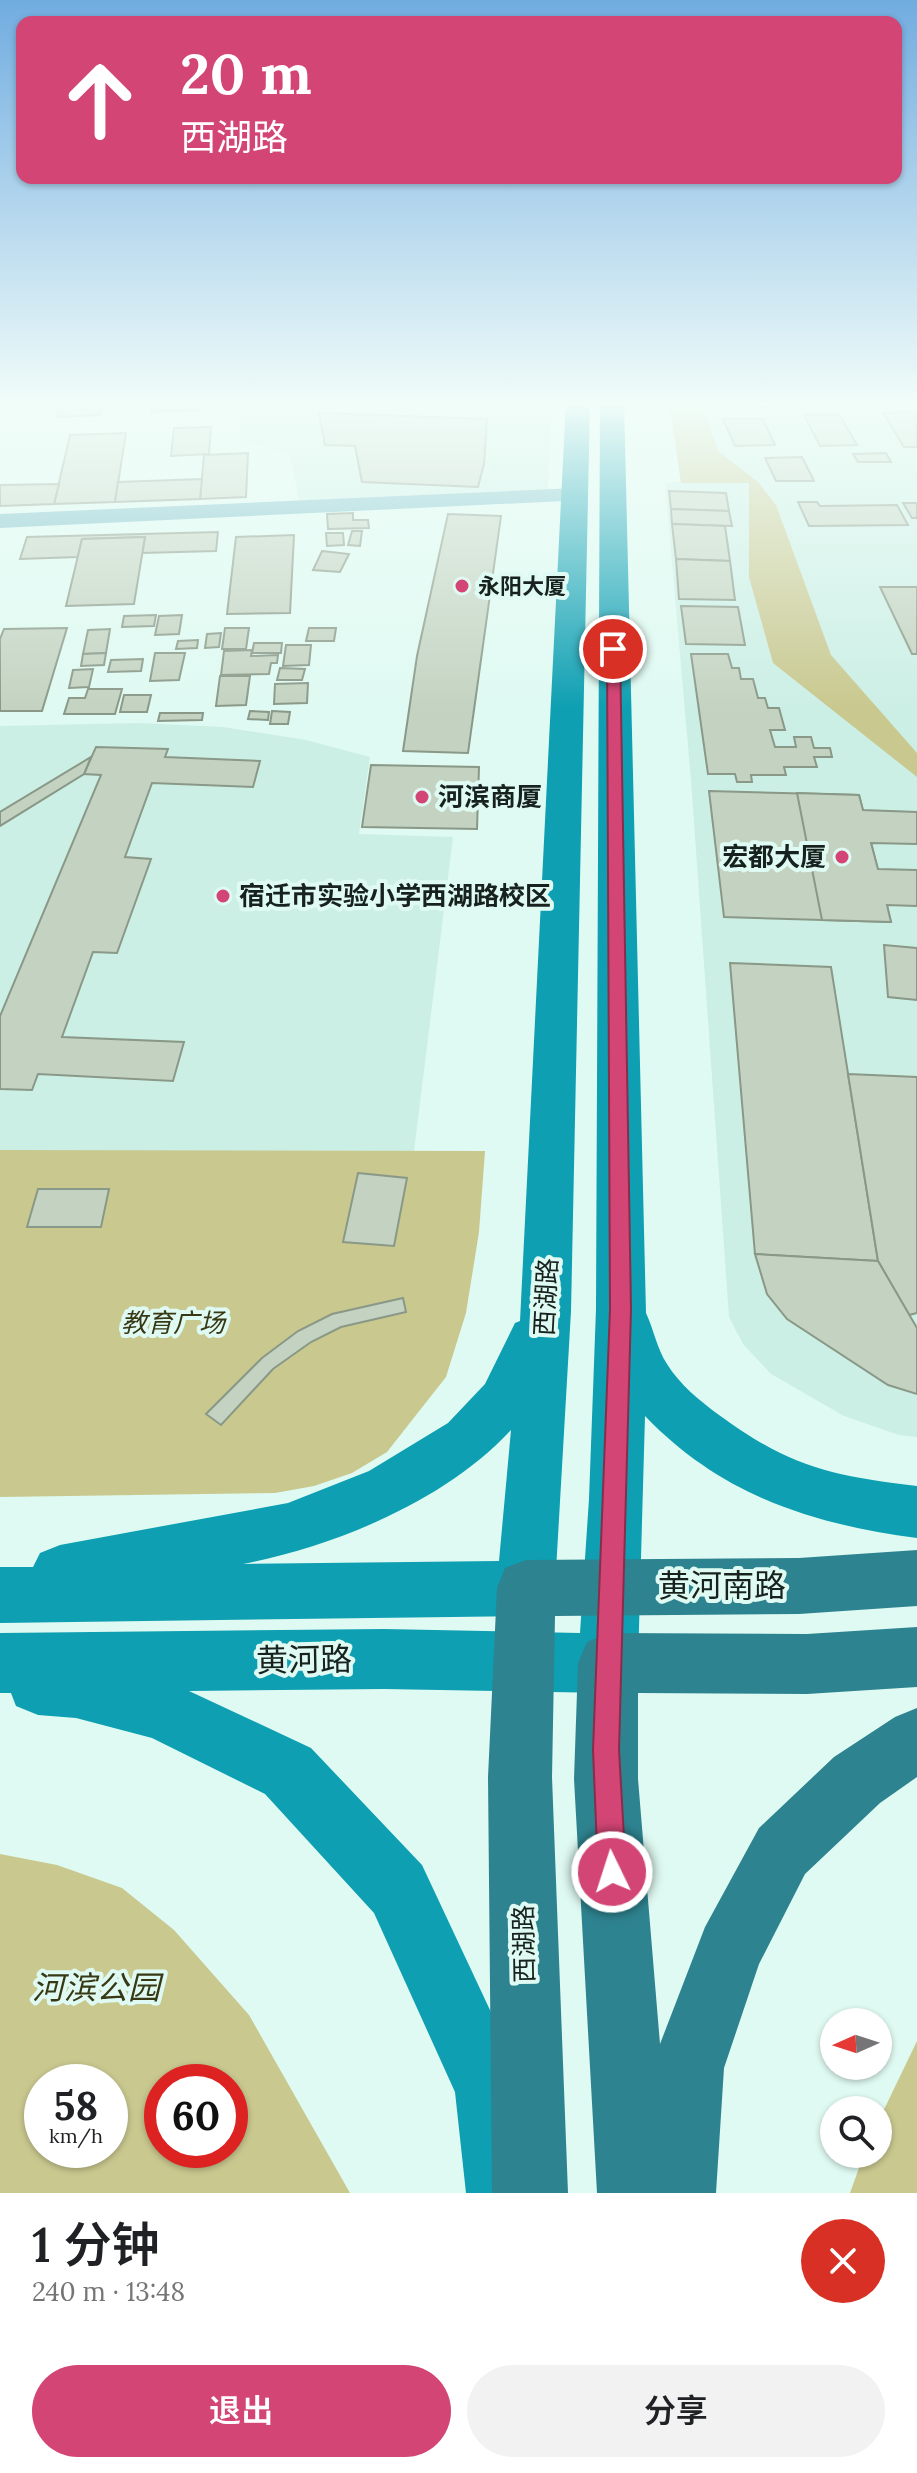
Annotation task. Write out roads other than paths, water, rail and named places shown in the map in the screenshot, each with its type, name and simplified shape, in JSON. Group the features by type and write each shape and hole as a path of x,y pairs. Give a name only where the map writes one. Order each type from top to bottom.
{"main road":[{"name":"西湖路","path":"530,2193 520,1777 523,1661 546,1311 576,503"},
{"path":"613,503 621,1309 606,1779 635,2193"},
{"path":"621,1309 645,1375 673,1410 727,1453 780,1484 845,1504 917,1512"},
{"path":"0,1579 153,1557 288,1529 389,1489 467,1440 504,1400 546,1311"},
{"name":"黄河南路","path":"526,1588 799,1586 917,1578"},
{"path":"0,1595 526,1588"},
{"path":"608,1663 807,1664 917,1657"},
{"name":"黄河路","path":"0,1663 384,1659 608,1663"},
{"path":"0,1681 76,1687 159,1709 288,1771 398,1889 491,2089 504,2193"},
{"path":"678,2193 688,2068 729,1951 782,1851 857,1780 917,1739"}],"street":[{"path":"0,521 391,503"}],"place":[{"name":"永阳大厦","path":"462,586"},
{"name":"河滨商厦","path":"422,797"},
{"name":"宏都大厦","path":"842,857"},
{"name":"宿迁市实验小学西湖路校区","path":"223,896"}],"park label":[{"name":"教育广场","path":"173,1323"},
{"name":"河滨公园","path":"96,1988"}]}
